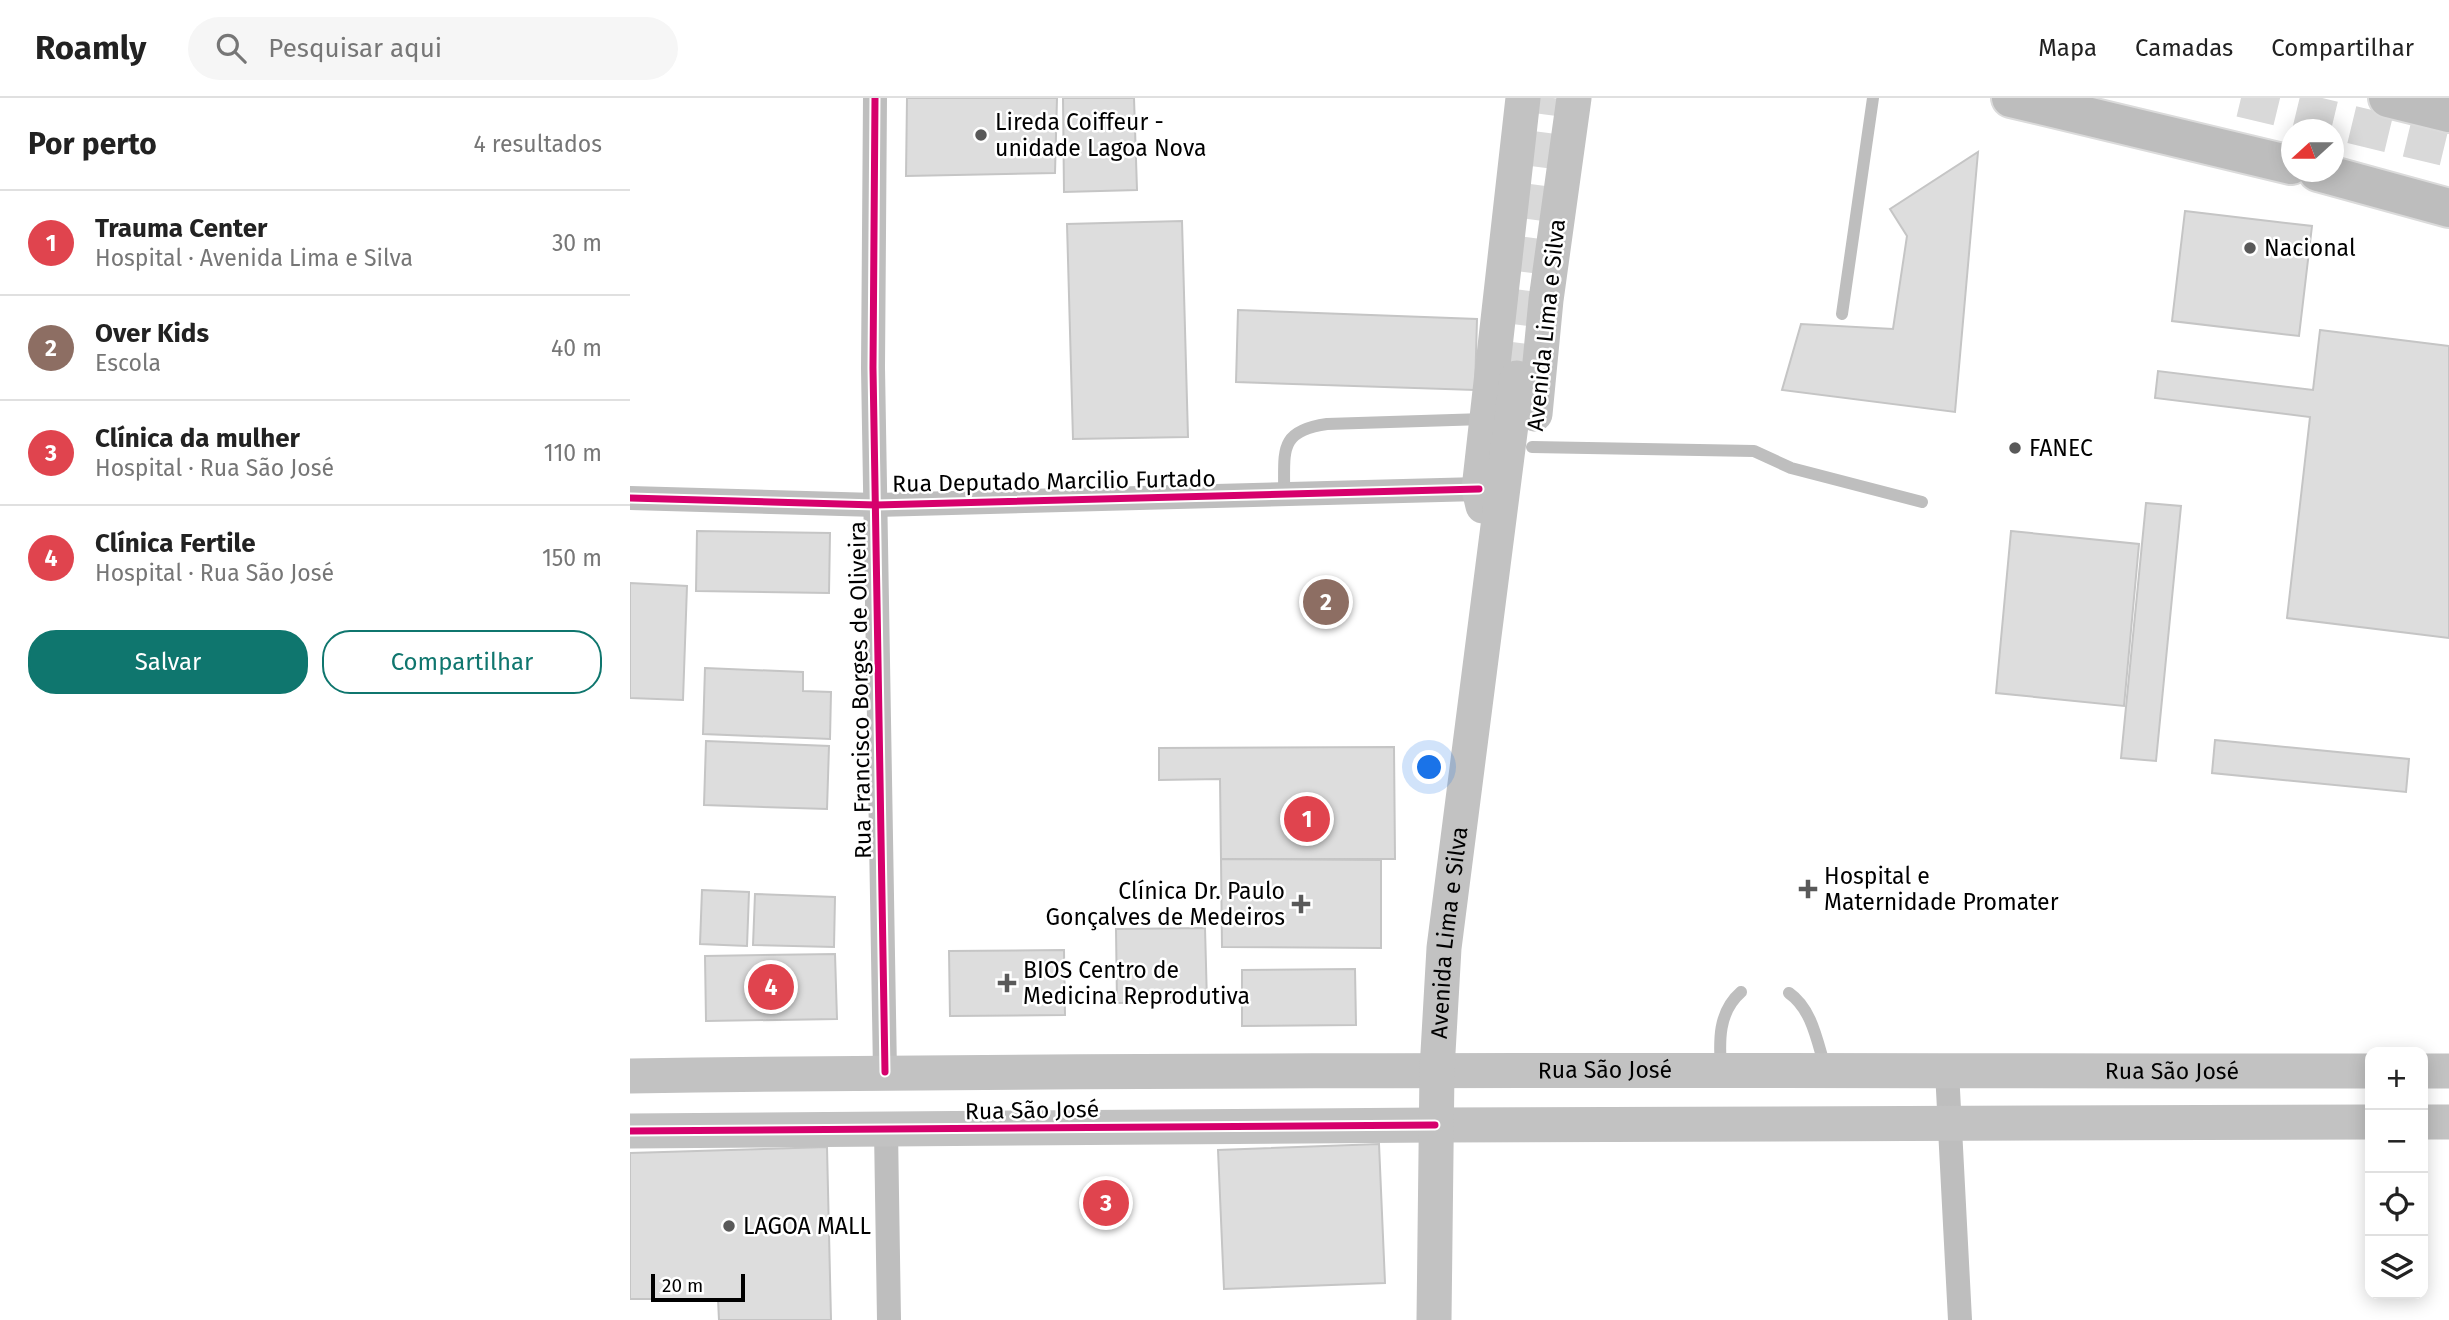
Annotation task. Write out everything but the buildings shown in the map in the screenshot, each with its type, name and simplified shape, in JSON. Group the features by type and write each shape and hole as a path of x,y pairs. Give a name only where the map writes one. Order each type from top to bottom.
{"main road":[{"name":"Avenida Lima e Silva","path":"1496,546 1479,489 1523,98"},
{"name":"Avenida Lima e Silva","path":"1434,1320 1435,1125 1444,948 1496,546 1522,501 1532,447 1546,300 1574,98"},
{"path":"2011,98 2281,163"},
{"path":"2388,98 2449,113"},
{"path":"2344,179 2449,208"},
{"path":"1496,546 1517,378"},
{"name":"Rua São José","path":"630,1076 1437,1070 2365,1071"},
{"path":"2428,1071 2449,1071"},
{"name":"Rua São José","path":"630,1131 2365,1122"},
{"path":"2428,1122 2449,1122"}],"street":[{"name":"Rua Francisco Borges de Oliveira","path":"875,98 873,368 886,1072"},
{"name":"Rua Deputado Marcilio Furtado","path":"630,498 876,505 1479,489"},
{"path":"1947,1071 1960,1320"},
{"path":"886,1130 889,1320"}],"lane":[{"path":"1842,313 1873,98"},
{"path":"1284,495 1285,450 1294,434 1309,426 1487,419"},
{"path":"1532,447 1755,452 1791,468 1922,502"},
{"path":"1721,1070 1721,1024 1732,1000 1741,992"},
{"path":"1789,993 1798,999 1809,1017 1826,1071"}],"tunnel":[{"path":"1517,378 1553,98"},
{"path":"2241,98 2449,148"}],"cycle path":[{"path":"875,98 873,368 885,1072"},
{"path":"630,498 876,505 1479,489"},
{"path":"630,1131 1435,1125"}],"place":[{"name":"Lireda Coiffeur - unidade Lagoa Nova","path":"981,135"},
{"name":"Nacional","path":"2250,248"},
{"name":"FANEC","path":"2015,448"},
{"name":"Over Kids","path":"1326,602"},
{"name":"Trauma Center","path":"1307,819"},
{"name":"Hospital e Maternidade Promater","path":"1808,889"},
{"name":"Clínica Dr. Paulo Gonçalves de Medeiros","path":"1301,904"},
{"name":"BIOS Centro de Medicina Reprodutiva","path":"1007,983"},
{"name":"Clínica Fertile","path":"771,987"},
{"name":"Clínica da mulher","path":"1106,1203"},
{"name":"LAGOA MALL","path":"729,1226"}]}
